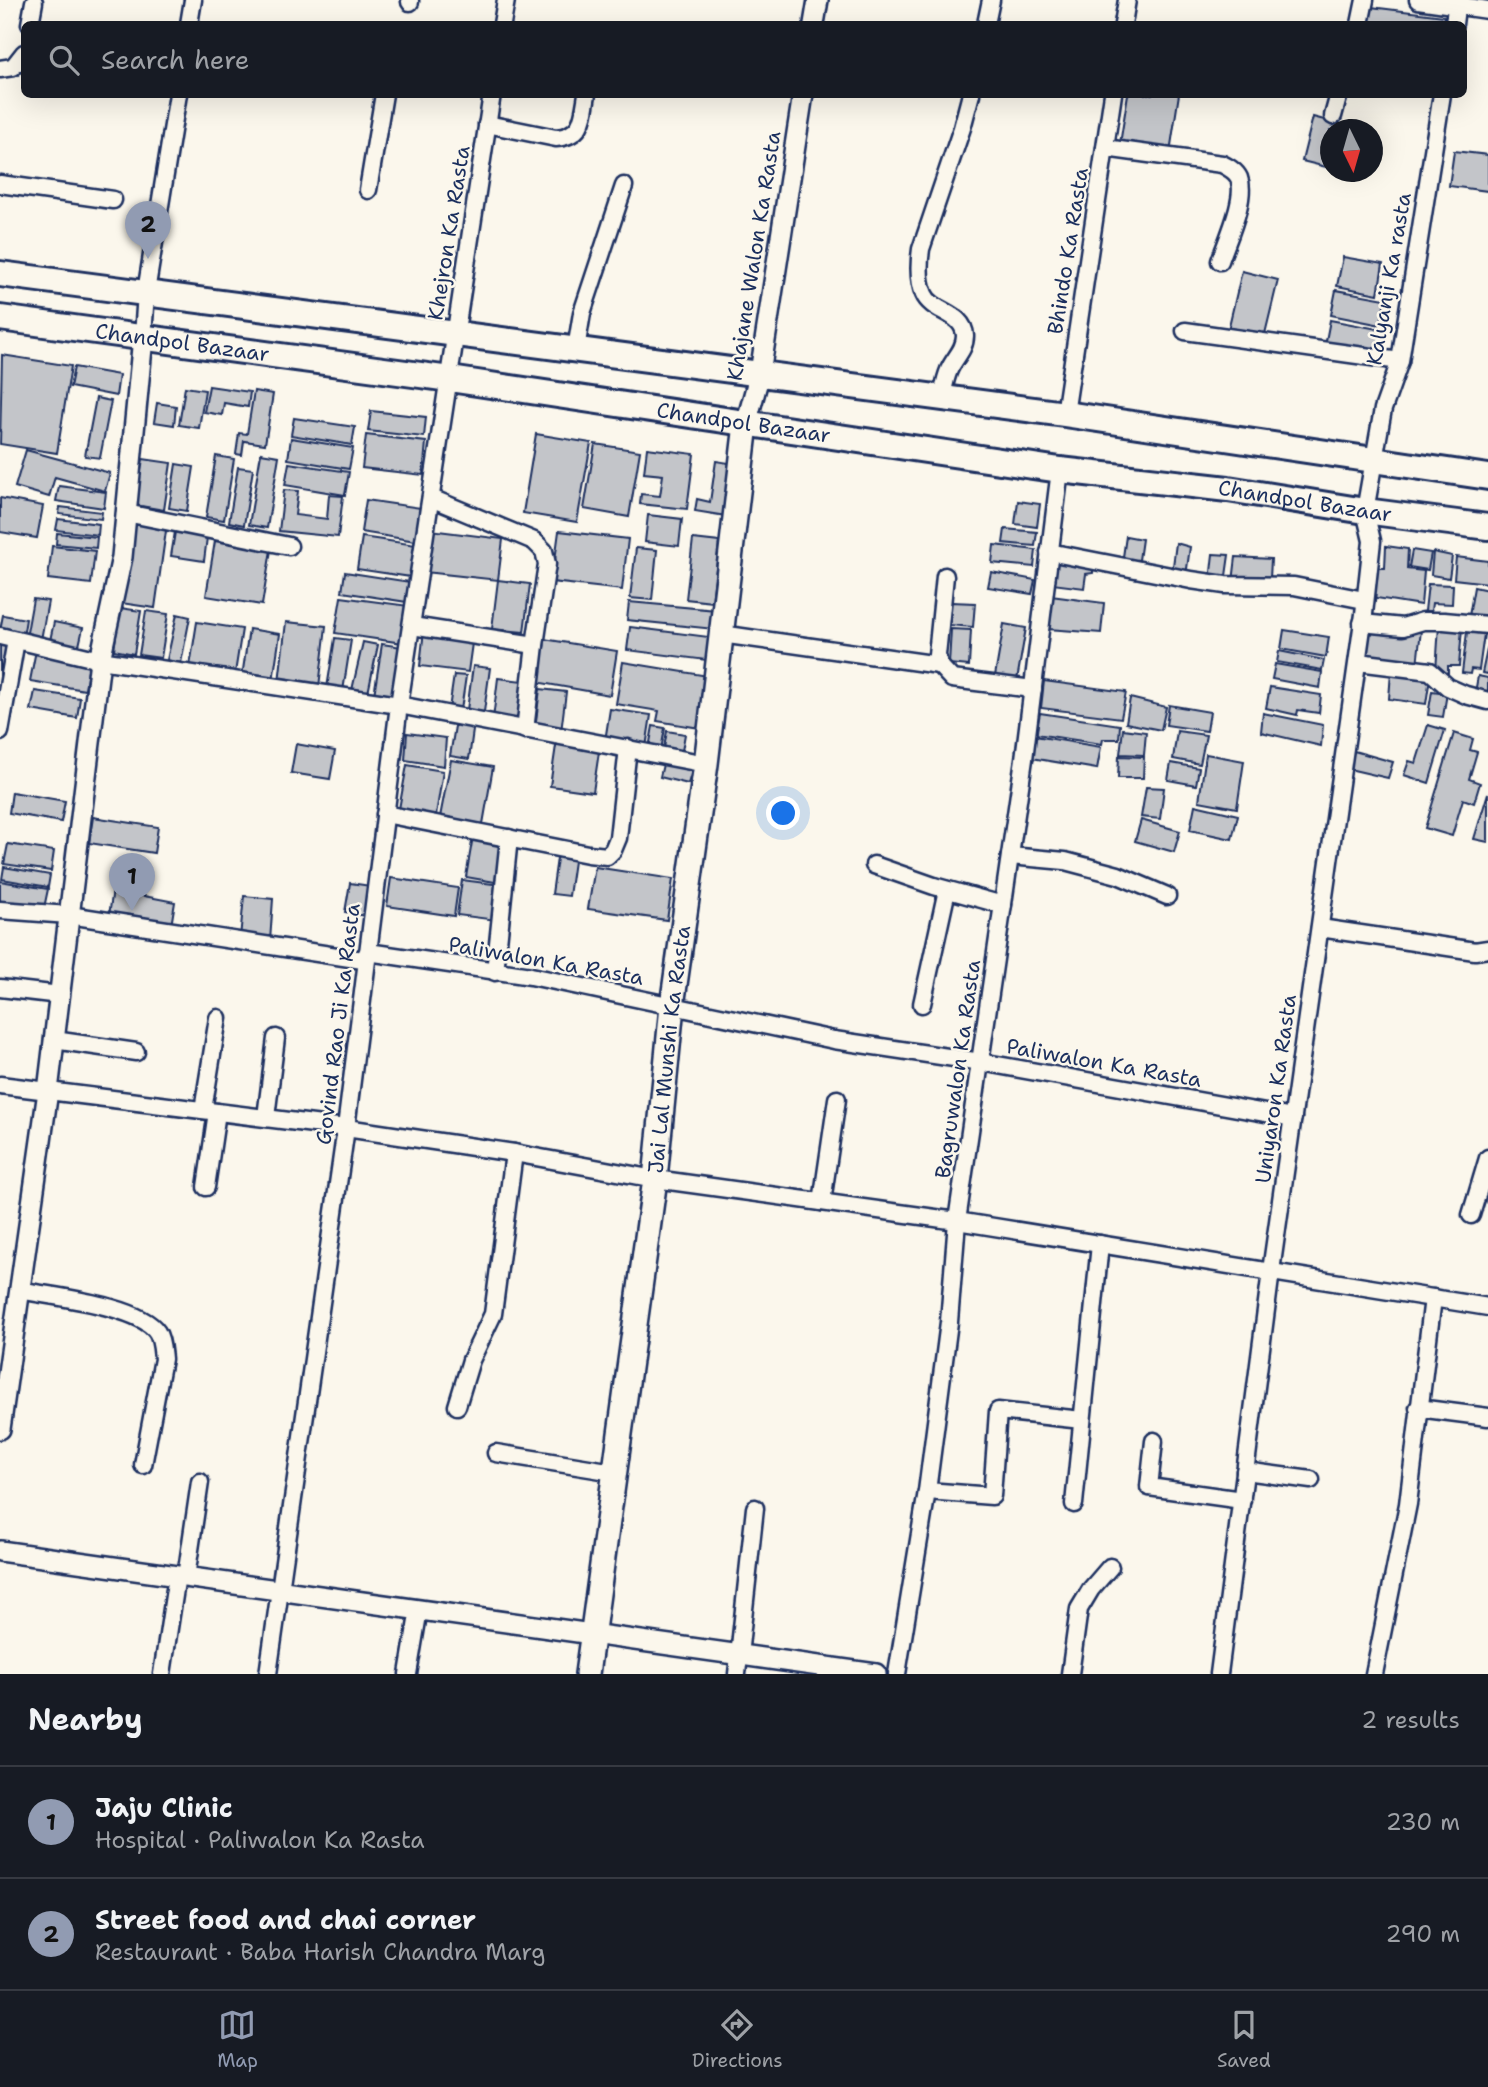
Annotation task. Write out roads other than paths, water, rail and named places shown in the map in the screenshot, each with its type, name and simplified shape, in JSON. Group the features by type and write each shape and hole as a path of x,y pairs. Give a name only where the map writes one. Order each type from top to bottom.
{"main road":[{"path":"0,274 942,397 1488,477"},
{"name":"Chandpol Bazaar","path":"0,318 450,379 1060,470 1228,489 1364,511 1488,527"},
{"name":"Jai Lal Munshi Ka Rasta","path":"587,1674 655,1179 673,1006 706,764 746,424"}],"street":[{"path":"189,21 192,0"},
{"path":"502,21 506,0"},
{"path":"814,21 818,0"},
{"path":"987,21 991,0"},
{"path":"1124,21 1127,0"},
{"path":"1361,21 1366,0"},
{"path":"1418,0 1457,3 1488,10"},
{"path":"31,21 34,2"},
{"path":"1454,21 1457,3"},
{"path":"0,69 13,67 21,57"},
{"path":"0,1429 4,1371 20,1290 48,1091 100,660 122,556 146,292 177,98"},
{"path":"369,190 383,98"},
{"name":"Khejron Ka Rasta","path":"450,379 454,332 491,98"},
{"path":"487,124 556,138 567,137 575,133 582,121 586,98"},
{"name":"Khajane Walon Ka Rasta","path":"746,424 760,373 802,98"},
{"path":"942,397 948,372 963,349 965,337 956,318 934,306 924,295 919,266 921,249 970,98"},
{"name":"Bhindo Ka Rasta","path":"1065,414 1112,98"},
{"path":"1333,116 1338,98"},
{"name":"Kalyanji Ka rasta","path":"1364,511 1383,409 1400,361 1441,98"},
{"path":"1105,148 1222,164 1233,170 1239,178 1240,199 1220,261"},
{"path":"0,184 113,200"},
{"path":"576,349 582,313 624,186"},
{"path":"1185,331 1400,361"},
{"name":"Govind Rao Ji Ka Rasta","path":"268,1674 346,1128 399,705 450,379"},
{"name":"Bagruwalon Ka Rasta","path":"897,1674 927,1491 949,1322 957,1221 1033,689 1060,470"},
{"path":"431,498 534,541 544,551 547,564 525,730"},
{"name":"Uniyaron Ka Rasta","path":"1219,1674 1271,1271 1358,662 1372,541 1364,511"},
{"path":"126,513 289,546"},
{"path":"1049,552 1191,580 1226,585 1294,586 1364,600"},
{"path":"945,576 937,655 939,665 952,679 1033,689"},
{"path":"1362,623 1403,627 1423,621 1488,625"},
{"path":"411,626 535,645"},
{"path":"722,634 939,665"},
{"path":"0,732 8,638 100,660 399,705 706,764"},
{"path":"1358,662 1430,671 1448,687 1488,701"},
{"path":"385,814 607,856 618,838 628,748"},
{"path":"495,972 509,838"},
{"path":"1010,856 1078,865 1118,875 1167,896"},
{"path":"874,865 947,890 1003,905"},
{"path":"922,1004 947,890"},
{"name":"Paliwalon Ka Rasta","path":"0,910 69,915 363,960 368,952 531,976 834,1040 981,1062 1293,1118"},
{"path":"1320,928 1475,951 1488,949"},
{"path":"0,988 60,995"},
{"path":"206,1187 218,1018"},
{"path":"266,1118 276,1038"},
{"path":"54,1041 136,1052"},
{"path":"0,1085 346,1128 514,1153 655,1179 957,1221 1488,1307"},
{"path":"822,1202 837,1099"},
{"path":"457,1406 471,1360 493,1314 514,1153"},
{"path":"1471,1215 1488,1158"},
{"path":"1074,1504 1100,1244"},
{"path":"20,1290 139,1316 157,1332 162,1344 163,1359 144,1465"},
{"path":"1374,1674 1408,1504 1433,1298"},
{"path":"1418,1408 1488,1417"},
{"path":"927,1491 992,1496 998,1411 1082,1420"},
{"path":"1154,1441 1149,1487 1242,1500"},
{"path":"496,1453 614,1472"},
{"path":"1245,1471 1311,1480"},
{"path":"162,1674 200,1482"},
{"path":"738,1664 755,1508"},
{"path":"0,1551 591,1633 738,1664 876,1674"},
{"path":"1070,1674 1079,1609 1091,1589 1110,1567"},
{"path":"408,1674 419,1609"}],"place":[{"name":"Street food and chai corner","path":"148,259"},
{"name":"Jaju Clinic","path":"132,911"}]}
